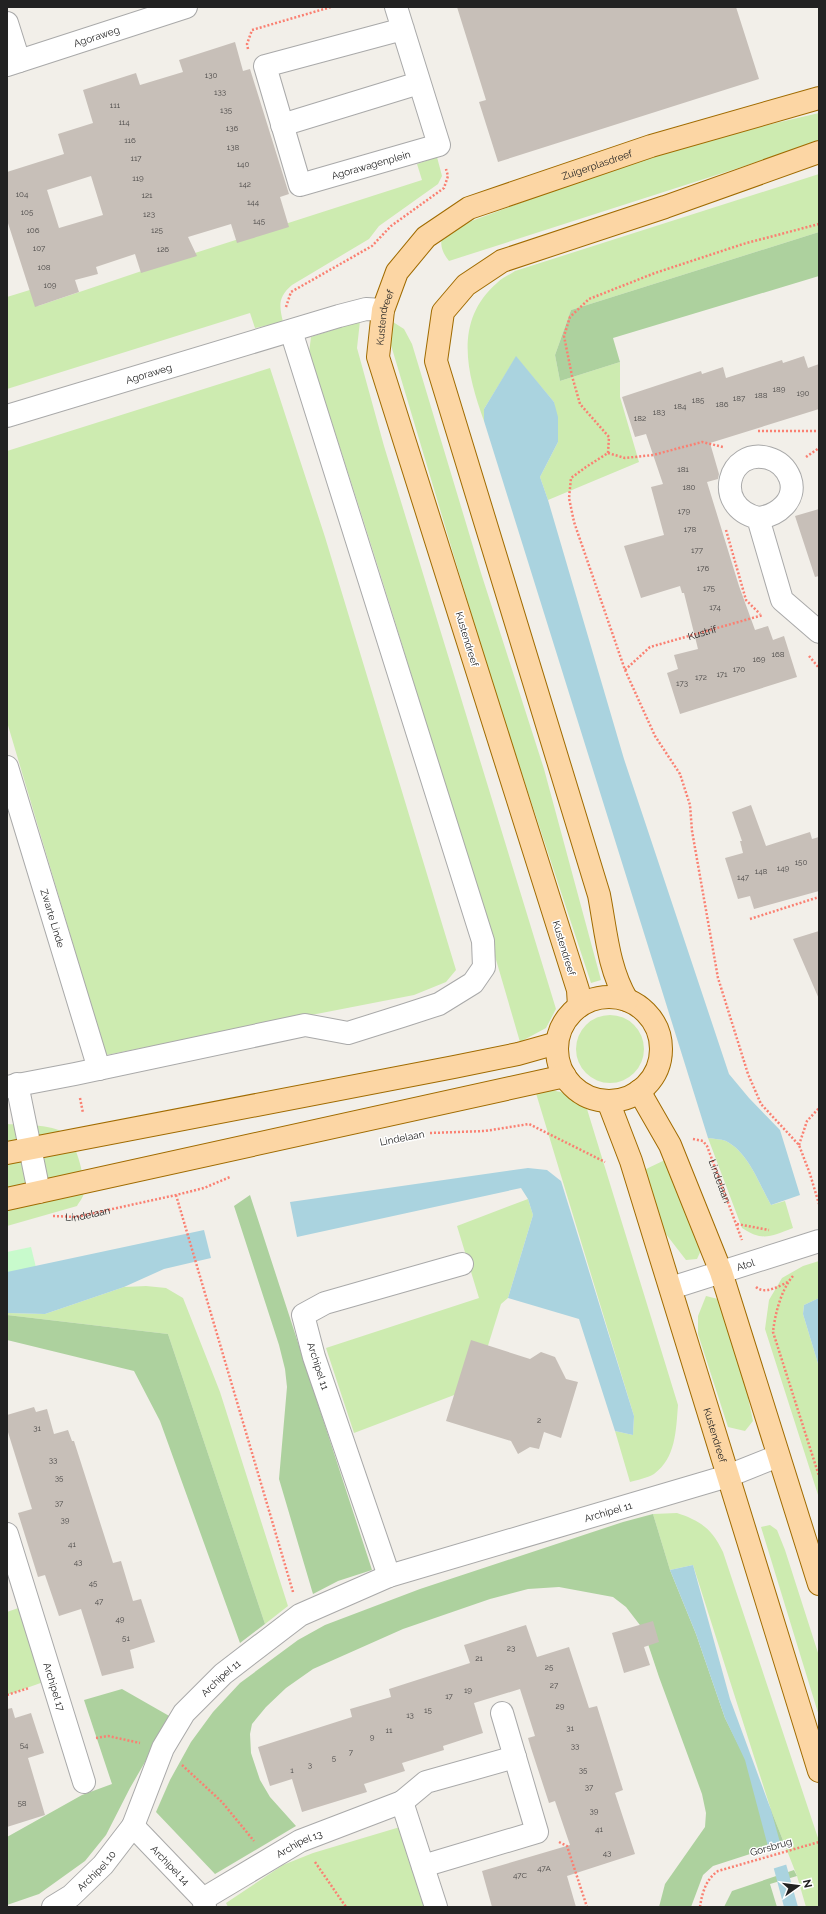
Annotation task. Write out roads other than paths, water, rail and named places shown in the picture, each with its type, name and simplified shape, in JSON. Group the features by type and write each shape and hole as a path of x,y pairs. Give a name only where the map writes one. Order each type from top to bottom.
{"main road":[{"name":"Zuigerplasdreef","path":"397,272 426,236 470,208 651,146 819,98"},
{"path":"627,1000 613,969 599,894 436,361 443,312 466,285 502,261 666,207 819,152"},
{"name":"Kustendreef","path":"397,272 383,310 378,357 578,990 579,1006"},
{"path":"610,997 627,1000 643,1009 651,1019 659,1034 661,1050 658,1066 653,1076 639,1091 628,1097 608,1101 583,1094 573,1087 565,1076 557,1055 562,1027 570,1014 579,1006 598,998 610,997"},
{"path":"7,1153 454,1067 518,1054 558,1043"},
{"path":"7,1198 565,1076"},
{"path":"639,1091 670,1145 721,1272 819,1584"},
{"name":"Kustendreef","path":"608,1101 631,1161 671,1288 819,1771"}],"street":[{"name":"Agoraweg","path":"13,63 186,7"},
{"path":"282,125 420,83 396,7"},
{"path":"7,23 13,63"},
{"name":"Agorawagenplein","path":"403,29 265,66 300,185 439,145 420,83"},
{"path":"39,1192 30,1149 12,1086 305,1025 348,1033 439,1004 473,983 484,967 483,941 291,331 366,309 383,310"},
{"name":"Agoraweg","path":"7,416 291,331"},
{"path":"758,518 782,600 819,632"},
{"name":"Zwarte Linde","path":"7,767 99,1069"},
{"name":"Atol","path":"671,1288 819,1241"},
{"name":"Archipel 11","path":"389,1576 314,1357 303,1315 325,1303 462,1264"},
{"name":"Archipel 11","path":"133,1826 163,1748 184,1713 223,1674 300,1615 389,1576 728,1476 778,1456"},
{"name":"Archipel 17","path":"7,1534 16,1594 84,1782"},
{"path":"423,1866 537,1832 502,1713"},
{"name":"Archipel 13","path":"204,1903 300,1840 402,1802 426,1782 515,1757"},
{"path":"402,1802 436,1907"},
{"name":"Archipel 14","path":"133,1826 204,1903"},
{"name":"Archipel 10","path":"53,1907 71,1896 103,1865 133,1826"}],"water":[{"path":"516,356 554,402 558,417 558,442 540,477 624,759 729,1074 749,1098 780,1130 800,1195 771,1205 753,1170 741,1153 726,1141 708,1138 484,421 484,409"},
{"path":"528,1168 547,1170 561,1181 634,1416 633,1435 615,1431 579,1319 508,1298 533,1215 528,1199 521,1188 297,1237 290,1202"},
{"path":"204,1230 211,1258 164,1269 124,1287 45,1314 7,1313 7,1272"},
{"path":"819,1298 819,1367 803,1314 804,1305"},
{"path":"693,1565 730,1699 771,1810 798,1907 784,1907 745,1760 725,1718 696,1634 670,1570"}]}
